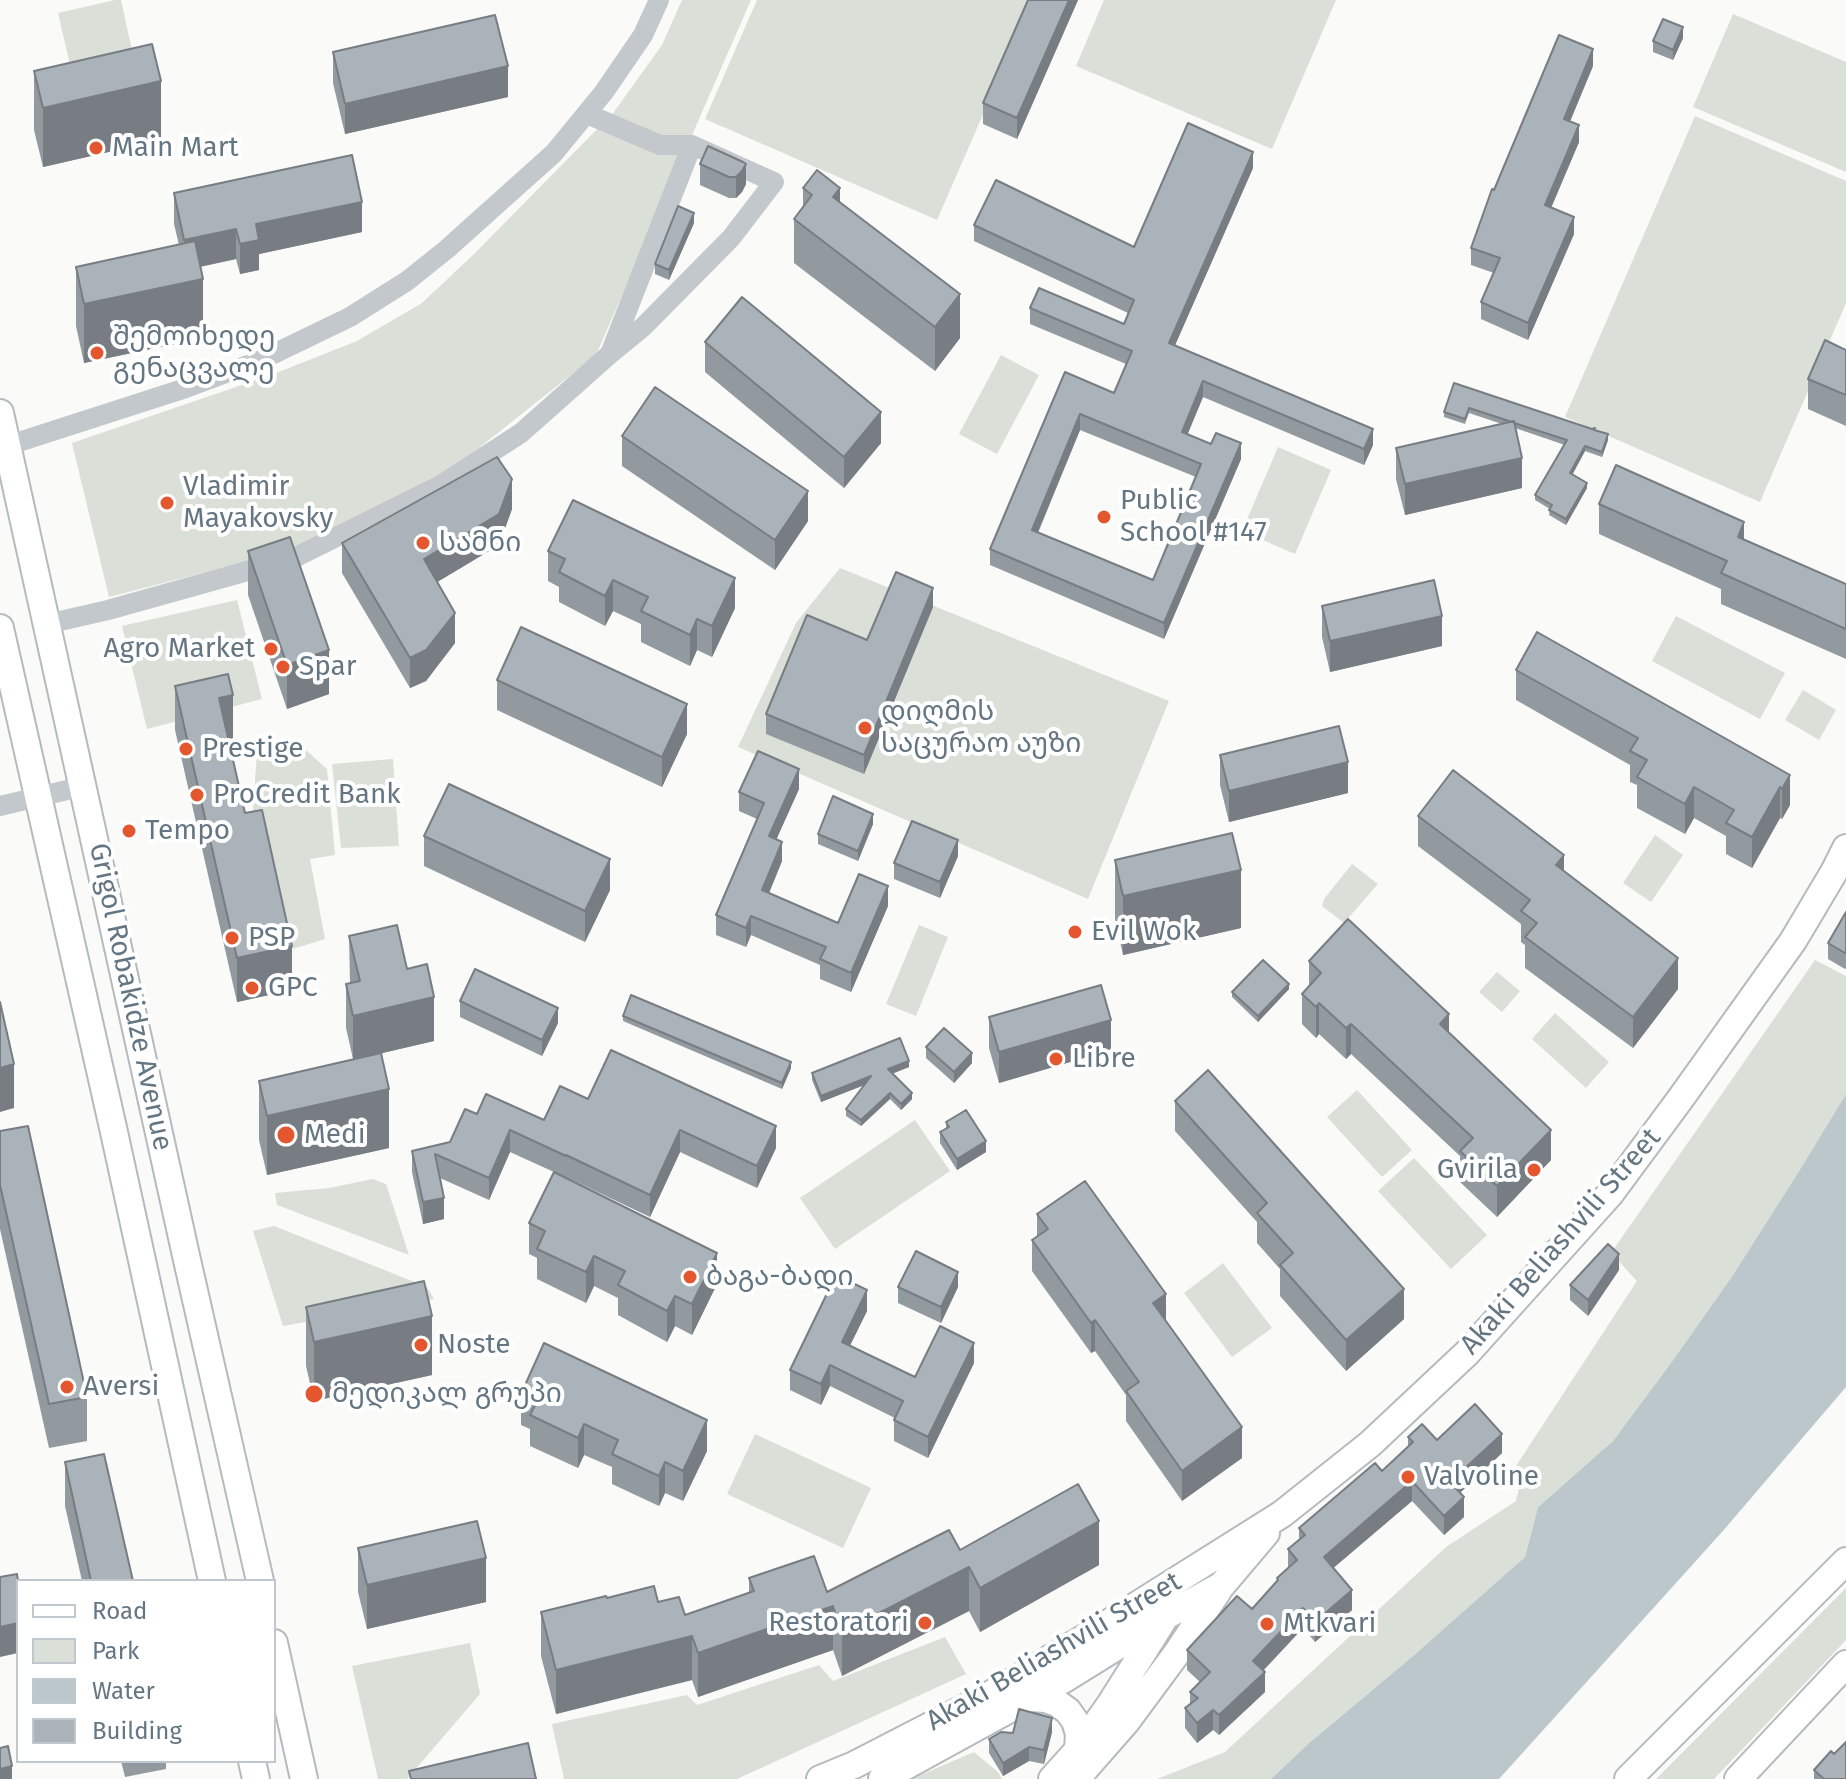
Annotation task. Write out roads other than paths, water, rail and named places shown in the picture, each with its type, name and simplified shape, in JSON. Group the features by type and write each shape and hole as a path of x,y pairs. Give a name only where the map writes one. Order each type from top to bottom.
{"main road":[{"name":"Grigol Robakidze Avenue","path":"0,413 4,447 84,786 260,1579"},
{"name":"Grigol Robakidze Avenue","path":"0,628 212,1579"},
{"name":"Akaki Beliashvili Street","path":"820,1779 854,1765 988,1696 1282,1514 1370,1444 1467,1353 1610,1194 1793,941 1846,848"},
{"name":"Akaki Beliashvili Street","path":"882,1779 1030,1698 1222,1585 1282,1514"},
{"path":"1628,1779 1846,1561"},
{"path":"1052,1779 1078,1750 1111,1703 1166,1616 1186,1575"},
{"path":"1076,1779 1126,1722 1222,1585"},
{"path":"276,1652 304,1779"},
{"path":"1738,1779 1846,1664"},
{"path":"1030,1698 1057,1703 1068,1711 1079,1734 1078,1750"}],"street":[{"path":"4,447 249,365 350,317 407,281 554,153 587,114 643,35 659,0"},
{"path":"47,624 294,558 441,485 521,433 643,327 731,238 774,182 692,145 660,145 587,114"},
{"path":"610,354 692,145"},
{"path":"0,806 84,786"}],"water":[{"path":"1846,1094 1846,1387 1722,1532 1499,1779 1271,1779 1525,1557 1538,1507 1613,1441 1731,1278"}],"place":[{"name":"Main Mart","path":"96,148"},
{"name":"შემოიხედე გენაცვალე","path":"97,353"},
{"name":"Vladimir Mayakovsky","path":"167,503"},
{"name":"Public School #147","path":"1104,517"},
{"name":"სამნი","path":"423,543"},
{"name":"Agro Market","path":"271,649"},
{"name":"Spar","path":"283,667"},
{"name":"დიღმის საცურაო აუზი","path":"865,728"},
{"name":"Prestige","path":"186,749"},
{"name":"ProCredit Bank","path":"197,795"},
{"name":"Tempo","path":"129,831"},
{"name":"Evil Wok","path":"1075,932"},
{"name":"PSP","path":"232,938"},
{"name":"GPC","path":"252,988"},
{"name":"Libre","path":"1056,1059"},
{"name":"Medi","path":"286,1135"},
{"name":"Gvirila","path":"1534,1170"},
{"name":"ბაგა-ბადი","path":"690,1277"},
{"name":"Noste","path":"421,1345"},
{"name":"Aversi","path":"67,1387"},
{"name":"მედიკალ გრუპი","path":"314,1394"},
{"name":"Valvoline","path":"1408,1477"},
{"name":"Restoratori","path":"925,1623"},
{"name":"Mtkvari","path":"1267,1624"}]}
